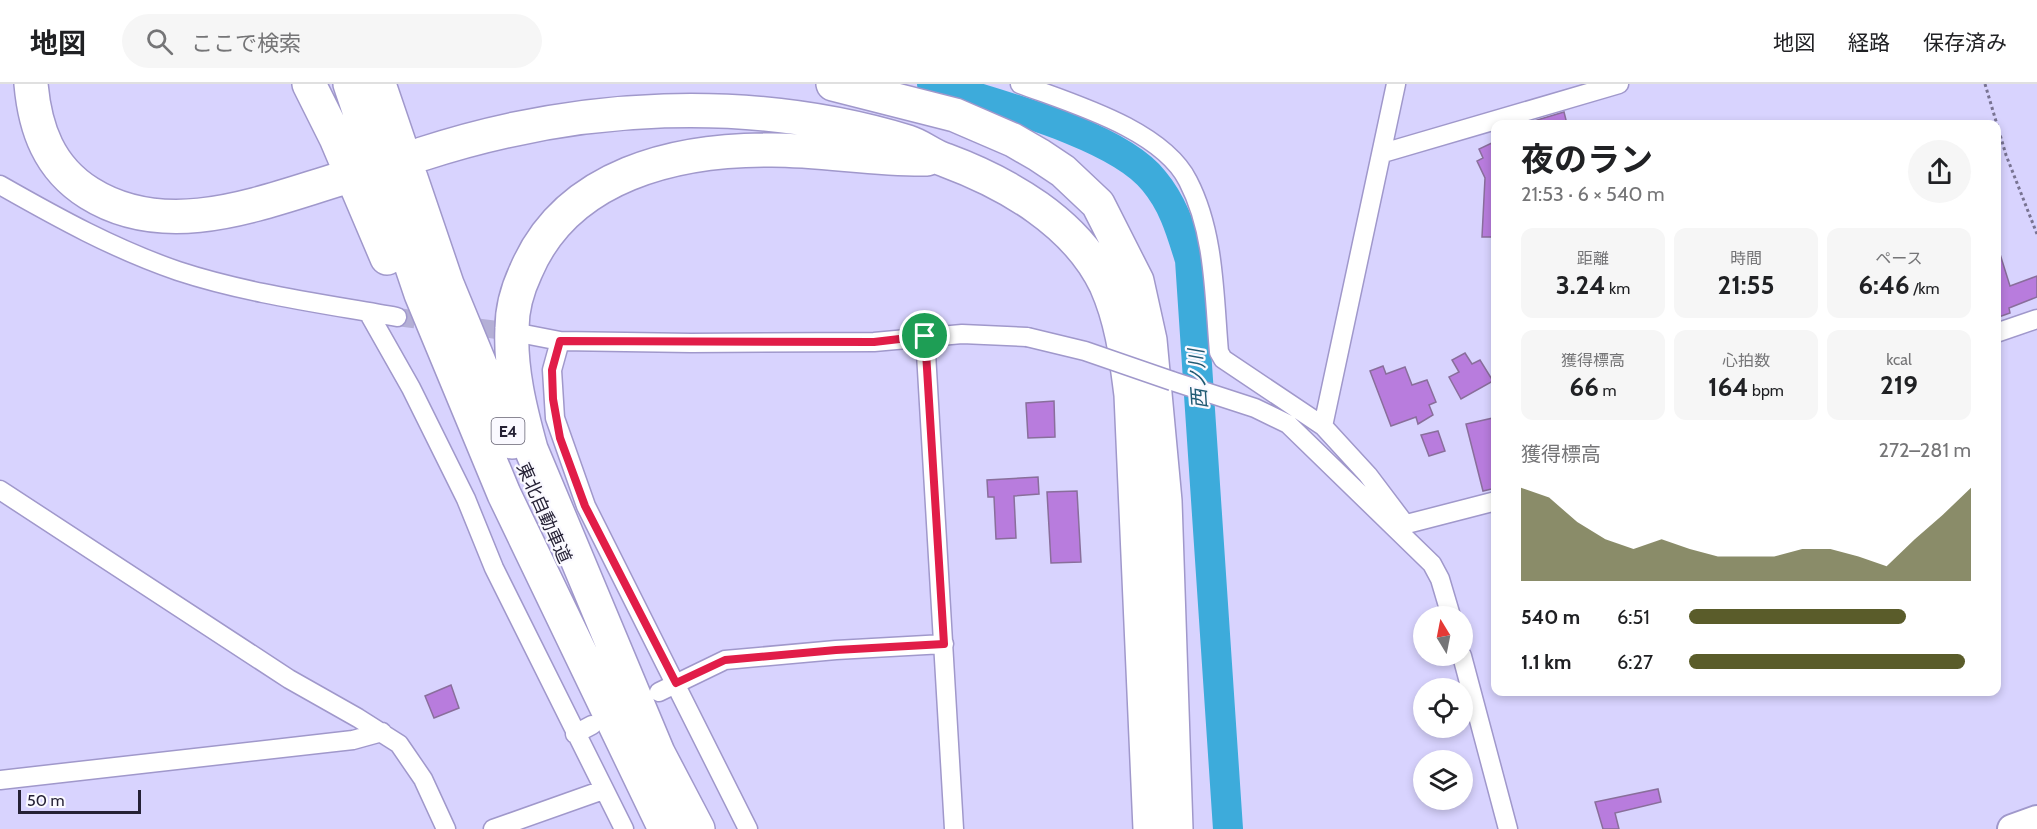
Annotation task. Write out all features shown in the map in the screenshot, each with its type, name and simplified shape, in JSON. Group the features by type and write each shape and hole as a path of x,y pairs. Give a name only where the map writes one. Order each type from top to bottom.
{"highway":[{"path":"31,84 37,124 46,147 60,169 75,184 112,206 162,217 195,216 247,206 337,170 209,195 168,198 124,191 97,175 75,156 64,141 55,121 50,84"},
{"path":"309,84 336,138 447,397 496,498 543,580"},
{"name":"東北自動車道","path":"350,84 421,294 499,484 543,580 665,829"},
{"name":"東北自動車道","path":"379,84 443,273 489,388 566,564 664,767 698,829"},
{"path":"833,84 955,116 1013,140 1039,155 1076,183 1098,204 1137,281 1150,340 1156,389 1170,612 1176,829"},
{"path":"1112,230 1059,187 1007,156 935,130 805,101 676,92 605,96 492,114 418,145 612,113 690,110 769,114 840,126 912,143 941,159 1004,185 1071,235 1105,283 1124,332 1131,395 1150,829"},
{"path":"664,767 531,449 519,406 512,327 522,281 531,258 561,216 586,196 624,175 676,159 771,150 894,160 941,159"}],"main road":[{"path":"2012,829 2037,820"}],"street":[{"path":"1020,84 1119,124 1151,143 1187,179 1204,220 1219,352 1223,359 1323,426 1368,475 1400,525 1432,564 1440,579 1448,606"},
{"path":"1323,426 1396,84"},
{"path":"1496,120 1619,84"},
{"path":"1383,153 1491,121"},
{"path":"0,185 77,230 177,270 252,290 398,317"},
{"path":"368,312 395,355 466,500 494,568 624,829"},
{"path":"2001,331 2037,319"},
{"path":"524,334 560,341 874,342 962,334 1027,337 1085,351 1255,408 1288,424 1364,501 1400,525 1491,502"},
{"path":"925,336 954,829"},
{"path":"560,341 552,370 553,399 560,438 585,506 748,829"},
{"path":"0,490 289,679 382,732 408,754 423,779 446,829"},
{"path":"659,692 725,660 836,650 944,644"},
{"path":"1465,666 1508,829"},
{"path":"575,734 592,725"},
{"path":"0,780 353,740 382,732"},
{"path":"493,829 603,790"}],"path":[{"path":"1985,84 1996,120"},
{"path":"2001,138 2037,234"}],"building":[{"path":"1564,112 1566,120 1537,120"},
{"path":"1491,143 1491,237 1482,237 1485,178 1477,161 1483,158 1479,149"},
{"path":"2001,257 2010,286 2037,276 2037,297 2009,308 2010,313 2001,316"},
{"path":"1465,353 1472,364 1480,360 1491,378 1491,382 1461,399 1449,377 1459,372 1452,360"},
{"path":"1383,366 1386,374 1405,367 1412,385 1427,380 1436,402 1429,405 1433,415 1418,424 1416,417 1391,426 1370,371"},
{"path":"1054,401 1055,437 1028,438 1026,403"},
{"path":"1491,418 1491,489 1483,491 1466,424"},
{"path":"1438,431 1445,451 1429,456 1421,435"},
{"path":"1038,477 1039,494 1014,496 1016,538 996,539 994,497 988,497 987,480"},
{"path":"1077,491 1081,562 1051,563 1047,492"},
{"path":"451,685 459,708 434,718 425,696"},
{"path":"1658,789 1661,802 1615,813 1619,829 1603,829 1595,802"}],"waterway":[{"name":"西ノ川","path":"932,84 1018,110 1083,134 1112,148 1136,164 1154,181 1167,199 1176,219 1190,260 1228,829"}],"tunnel":[{"path":"397,317 520,333"}],"route":[{"path":"925,336 944,644 895,649 836,650 725,660 676,683 618,566 585,506 560,438 555,418 552,370 560,341 874,342 925,336"}]}
